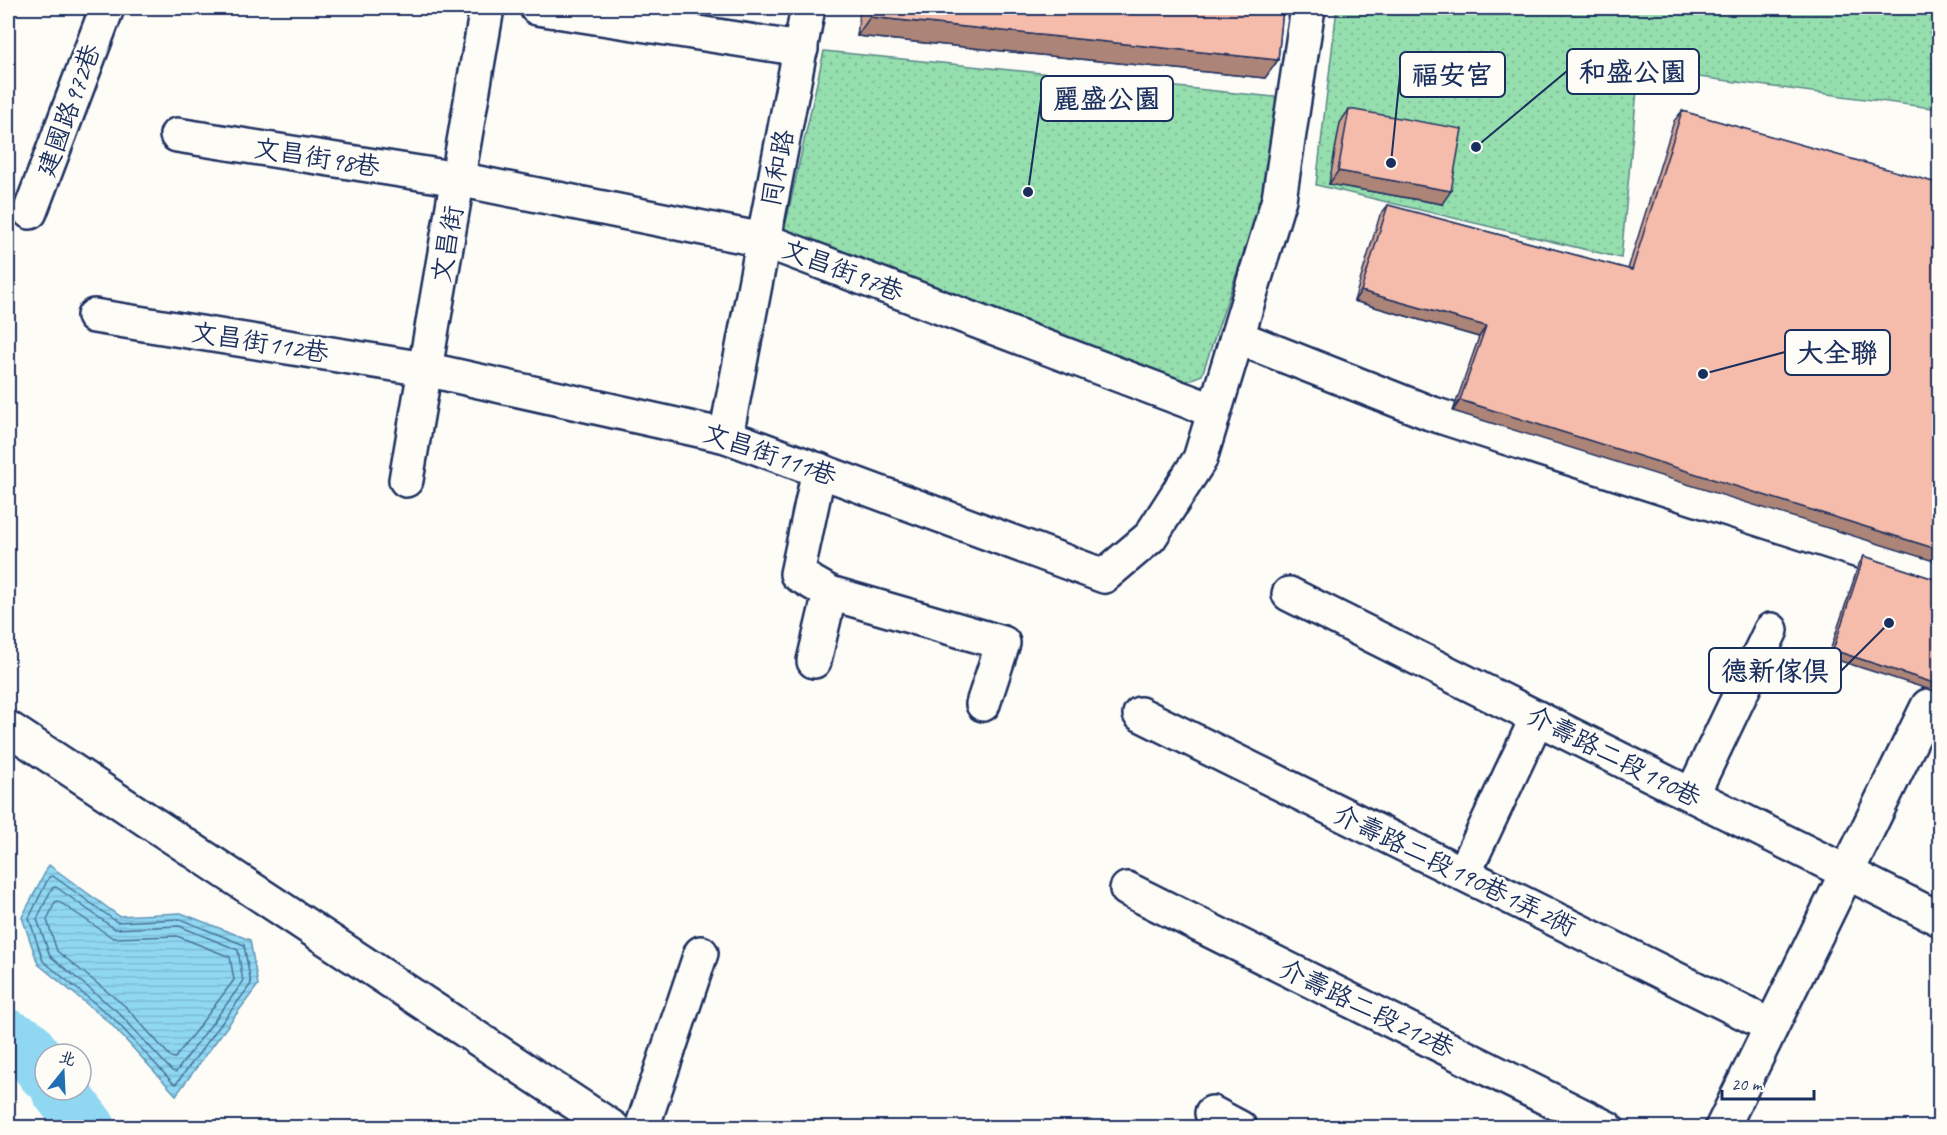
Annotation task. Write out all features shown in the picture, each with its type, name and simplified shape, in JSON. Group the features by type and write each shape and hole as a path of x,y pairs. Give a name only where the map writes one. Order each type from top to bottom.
{"street":[{"name":"建國路972巷","path":"30,212 106,8"},
{"name":"文昌街","path":"406,480 487,8"},
{"path":"537,8 801,49"},
{"name":"同和路","path":"726,436 808,8"},
{"path":"1214,411 1279,200 1308,8"},
{"name":"文昌街98巷","path":"177,135 458,179"},
{"name":"文昌街97巷","path":"458,179 763,240 1214,411"},
{"name":"文昌街112巷","path":"94,316 425,369"},
{"path":"1237,337 1430,414 1940,577"},
{"name":"文昌街111巷","path":"425,369 726,436 1104,576 1150,537 1200,459 1214,411"},
{"path":"819,470 797,574 830,593 1003,643 983,704"},
{"path":"814,661 830,593"},
{"name":"介壽路二段190巷","path":"1289,594 1940,919"},
{"path":"1692,795 1771,630"},
{"path":"1722,1128 1928,706"},
{"name":"介壽路二段190巷1弄2衖","path":"1140,714 1771,1026"},
{"path":"1464,873 1538,718"},
{"path":"8,728 613,1128"},
{"name":"介壽路二段212巷","path":"1127,889 1607,1128"},
{"path":"642,1128 700,953"}],"green space":[{"path":"1337,8 1939,8 1939,109 1639,69 1621,258 1316,185"},
{"path":"824,51 1285,98 1279,148 1202,375 1177,385 783,236"}],"water":[{"path":"49,865 119,916 181,913 250,940 258,985 176,1095 110,1023 38,964 22,917"}],"building":[{"path":"871,8 1283,8 1278,60 870,17"},
{"path":"1349,109 1462,129 1451,191 1338,171"},
{"path":"1682,111 1940,184 1940,550 1460,400 1486,326 1361,291 1388,205 1632,270"},
{"path":"1864,556 1940,581 1940,685 1833,650"}],"waterway":[{"path":"8,1037 25,1045 33,1056"},
{"path":"68,1102 88,1128"}],"place":[{"name":"和盛公園","path":"1476,147"},
{"name":"福安宮","path":"1391,163"},
{"name":"麗盛公園","path":"1028,192"},
{"name":"大全聯","path":"1703,374"},
{"name":"德新傢俱","path":"1889,623"}]}
